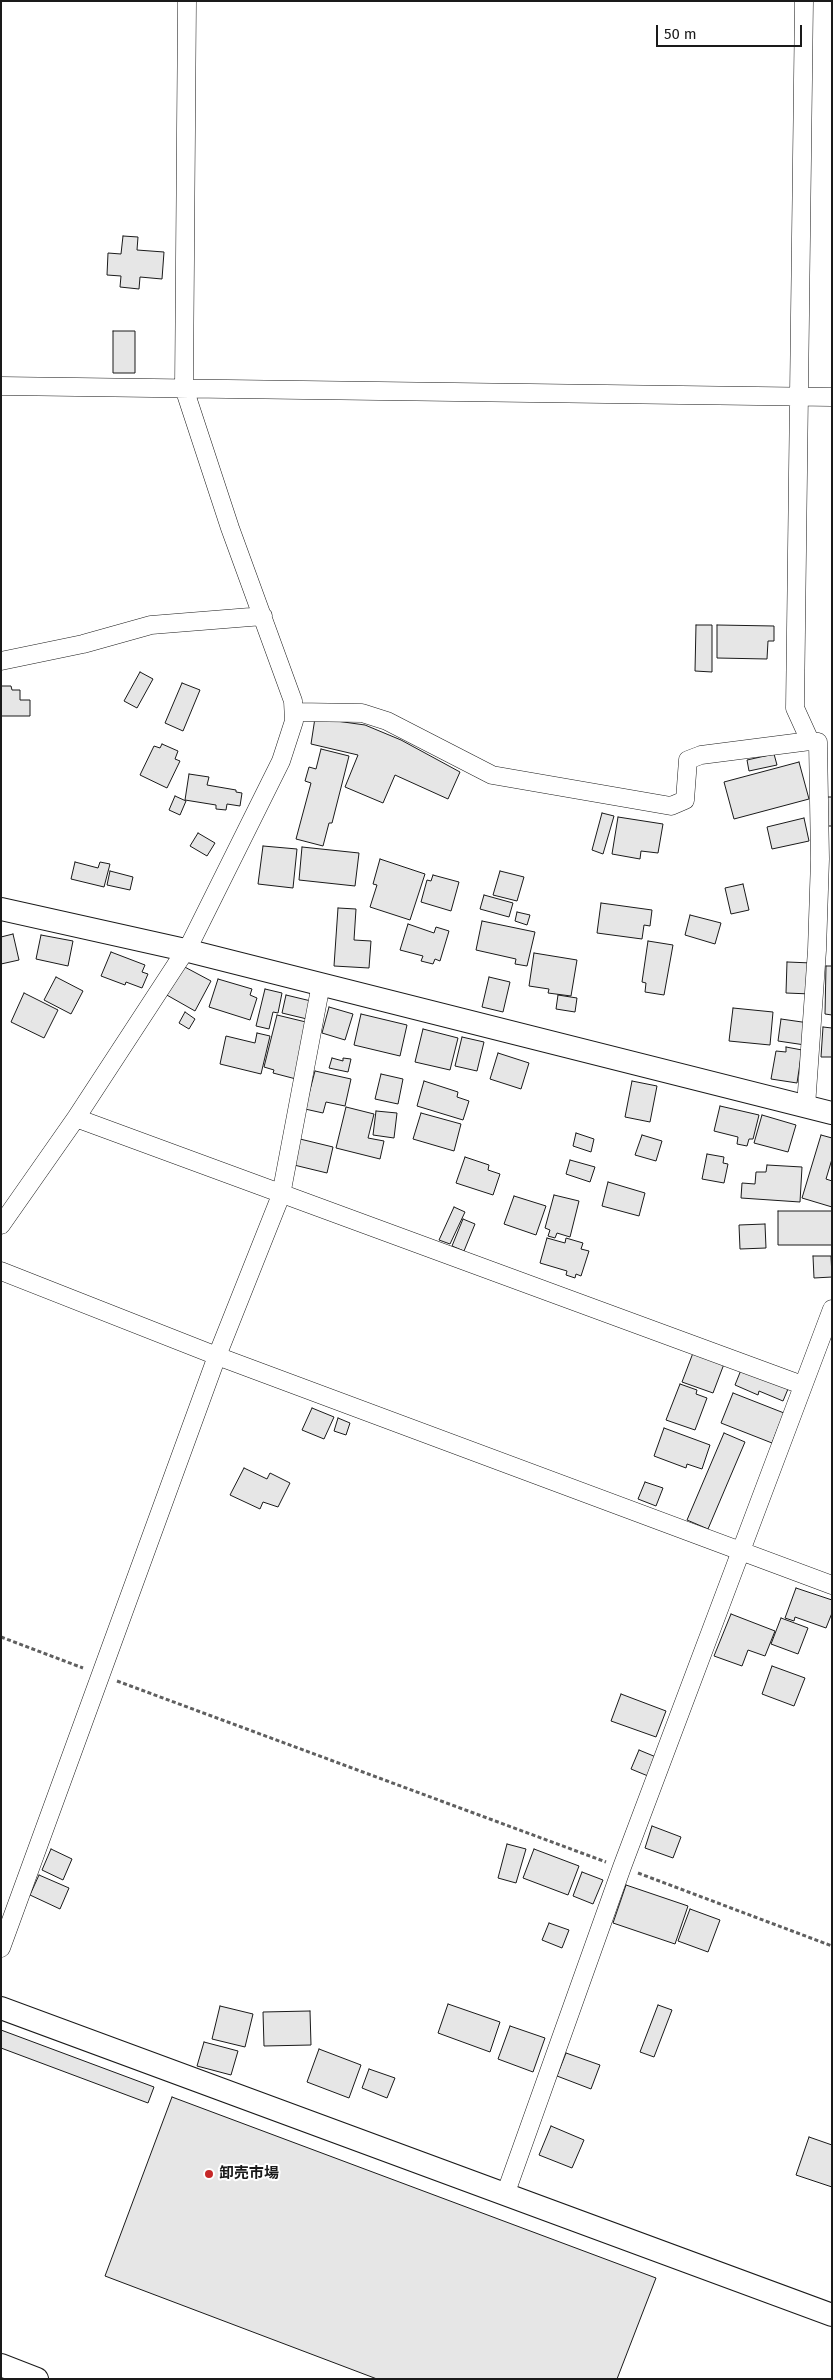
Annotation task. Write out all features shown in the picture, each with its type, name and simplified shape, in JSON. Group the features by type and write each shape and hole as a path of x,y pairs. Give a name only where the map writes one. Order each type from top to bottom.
{"street":[{"path":"1,1225 76,1118 191,942 281,761 293,729 295,712 291,695 230,528 184,388 187,1"},
{"path":"804,1 796,708 810,741"},
{"path":"1,386 832,397"},
{"path":"1,661 83,644 151,625 263,616"},
{"path":"295,712 362,713 382,719 492,775 671,806 686,800 688,760 701,755 810,741 818,742 824,948 806,1106"},
{"path":"1,909 185,950 832,1113"},
{"path":"1,1948 217,1356 281,1195 321,984"},
{"path":"76,1118 281,1195 802,1385"},
{"path":"1,1271 217,1356 832,1585"},
{"path":"505,2195 622,1868 832,1309"},
{"path":"1,2008 832,2315"},
{"path":"1,2365 37,2379"}],"path":[{"path":"1,1637 832,1946"}],"building":[{"path":"123,236 138,237 137,250 164,252 162,279 140,277 139,289 120,287 121,276 107,275 108,253 121,254"},
{"path":"113,331 135,331 135,373 113,373"},
{"path":"696,625 712,625 712,672 695,671"},
{"path":"717,625 774,626 774,641 768,641 767,659 717,658"},
{"path":"140,672 153,679 137,708 124,701"},
{"path":"182,683 200,690 183,731 165,723"},
{"path":"1,686 11,686 12,690 20,690 20,700 30,700 30,716 1,716"},
{"path":"315,718 365,725 401,740 460,772 448,799 395,775 383,803 345,787 358,755 311,744"},
{"path":"162,744 178,751 175,759 180,761 167,788 140,775 154,746 160,748"},
{"path":"321,749 349,756 332,823 329,823 323,846 296,839 311,783 305,781 309,767 316,769"},
{"path":"774,754 777,765 749,771 747,760"},
{"path":"799,762 809,799 734,819 724,782"},
{"path":"189,774 209,777 207,785 236,790 236,792 242,793 240,806 227,804 226,810 216,809 216,805 185,800"},
{"path":"175,796 186,801 180,815 169,810"},
{"path":"827,797 832,797 832,826 827,826"},
{"path":"602,813 614,816 603,854 592,850"},
{"path":"618,817 663,824 658,853 641,851 640,859 612,854"},
{"path":"804,818 809,841 772,849 767,827"},
{"path":"198,833 215,843 207,856 190,846"},
{"path":"263,846 297,849 293,888 258,884"},
{"path":"302,847 359,853 355,886 299,880"},
{"path":"380,859 425,874 410,920 370,907 377,885 373,884"},
{"path":"75,862 98,868 100,862 110,864 104,887 71,879"},
{"path":"110,871 133,877 130,890 107,885"},
{"path":"500,871 524,877 517,901 493,895"},
{"path":"433,875 459,882 451,911 421,902 427,880 431,881"},
{"path":"743,884 749,910 731,914 725,888"},
{"path":"484,895 513,903 509,917 480,909"},
{"path":"601,903 652,910 650,926 644,925 642,939 597,933"},
{"path":"338,908 356,909 354,940 371,941 369,968 334,966"},
{"path":"517,912 530,915 527,925 515,921"},
{"path":"690,915 721,923 715,944 685,935"},
{"path":"482,921 535,932 527,966 515,964 516,959 476,950"},
{"path":"408,924 434,933 436,927 449,931 440,961 435,959 433,964 421,961 423,956 400,950"},
{"path":"13,934 19,960 1,964 1,937"},
{"path":"41,935 73,941 68,966 36,959"},
{"path":"648,941 673,945 664,995 645,992 646,983 642,982"},
{"path":"111,952 145,965 142,972 148,974 142,988 126,982 125,985 101,976"},
{"path":"534,953 577,960 571,996 548,993 549,989 529,986"},
{"path":"787,962 812,963 811,994 786,993"},
{"path":"181,965 211,981 195,1011 165,994"},
{"path":"826,966 832,966 832,1015 825,1014"},
{"path":"56,977 83,991 71,1014 44,1000"},
{"path":"489,977 510,982 503,1012 482,1007"},
{"path":"218,979 252,989 250,995 257,998 250,1020 209,1007"},
{"path":"265,989 282,993 278,1013 273,1012 269,1029 256,1026"},
{"path":"24,993 58,1010 44,1038 11,1022"},
{"path":"286,995 311,1001 307,1019 282,1013"},
{"path":"558,995 577,998 575,1012 556,1009"},
{"path":"329,1007 353,1014 345,1040 322,1033"},
{"path":"733,1008 773,1012 770,1045 729,1041"},
{"path":"185,1012 195,1019 189,1029 179,1023"},
{"path":"361,1014 407,1025 400,1056 354,1045"},
{"path":"277,1015 310,1023 296,1079 273,1073 274,1070 264,1067"},
{"path":"781,1019 809,1023 805,1045 778,1041"},
{"path":"823,1027 832,1028 832,1057 821,1057"},
{"path":"423,1029 458,1038 450,1070 415,1062"},
{"path":"257,1033 270,1036 261,1074 220,1064 226,1036 255,1043"},
{"path":"462,1037 484,1042 477,1071 455,1066"},
{"path":"786,1047 802,1050 797,1083 771,1079 776,1051 786,1052"},
{"path":"498,1053 529,1063 521,1089 490,1079"},
{"path":"332,1058 343,1061 343,1058 351,1059 348,1072 329,1068"},
{"path":"315,1071 351,1079 345,1106 326,1102 323,1113 305,1109"},
{"path":"381,1074 403,1079 398,1104 375,1099"},
{"path":"424,1081 458,1092 457,1097 469,1101 463,1120 417,1106"},
{"path":"632,1081 657,1086 650,1122 625,1117"},
{"path":"720,1106 759,1115 753,1139 749,1139 747,1146 737,1144 738,1137 714,1131"},
{"path":"346,1107 374,1114 368,1138 384,1141 380,1159 336,1148"},
{"path":"376,1111 397,1113 394,1138 373,1135"},
{"path":"421,1113 461,1124 454,1151 413,1139"},
{"path":"762,1115 796,1125 788,1152 754,1143"},
{"path":"576,1133 594,1139 591,1152 573,1146"},
{"path":"642,1135 662,1141 656,1161 635,1155"},
{"path":"821,1135 832,1138 832,1159 826,1179 832,1181 832,1207 802,1198"},
{"path":"300,1139 333,1147 327,1173 294,1165"},
{"path":"707,1154 724,1157 723,1163 728,1164 724,1183 702,1179"},
{"path":"465,1157 489,1165 488,1170 500,1174 493,1195 456,1183"},
{"path":"570,1160 595,1167 590,1182 566,1174"},
{"path":"767,1165 802,1167 800,1202 741,1198 742,1183 755,1184 756,1172 766,1172"},
{"path":"608,1182 645,1193 639,1216 602,1206"},
{"path":"554,1195 579,1201 570,1237 557,1233 555,1238 548,1236 550,1230 545,1228"},
{"path":"514,1196 546,1206 536,1235 504,1224"},
{"path":"454,1207 465,1212 450,1244 439,1240"},
{"path":"778,1211 832,1211 832,1245 778,1245"},
{"path":"463,1219 475,1224 464,1251 452,1246"},
{"path":"765,1224 766,1248 740,1249 739,1225"},
{"path":"547,1238 565,1243 566,1238 583,1243 581,1249 589,1251 581,1276 576,1274 575,1278 566,1275 567,1271 540,1263"},
{"path":"813,1256 831,1256 832,1277 814,1278"},
{"path":"693,1353 724,1364 713,1393 682,1382"},
{"path":"741,1370 788,1389 783,1401 759,1391 758,1395 735,1385"},
{"path":"680,1384 697,1390 696,1394 707,1398 695,1430 666,1420"},
{"path":"733,1393 784,1413 772,1443 721,1423"},
{"path":"312,1408 334,1417 324,1439 302,1430"},
{"path":"338,1418 350,1423 346,1435 334,1431"},
{"path":"664,1428 710,1445 702,1469 687,1464 686,1468 654,1456"},
{"path":"724,1433 745,1442 708,1529 687,1520"},
{"path":"244,1468 267,1479 270,1473 290,1483 278,1507 263,1502 260,1509 230,1495"},
{"path":"645,1482 663,1488 656,1506 638,1499"},
{"path":"796,1588 832,1600 832,1613 826,1628 795,1617 794,1621 785,1618"},
{"path":"731,1614 775,1631 765,1656 748,1650 742,1666 714,1656"},
{"path":"781,1618 808,1628 798,1654 771,1644"},
{"path":"772,1666 805,1678 794,1706 762,1694"},
{"path":"621,1694 666,1711 656,1737 611,1721"},
{"path":"639,1750 656,1757 648,1776 631,1769"},
{"path":"652,1826 681,1837 673,1858 645,1848"},
{"path":"507,1844 526,1849 516,1883 498,1878"},
{"path":"51,1849 72,1859 63,1880 42,1870"},
{"path":"534,1849 579,1866 568,1895 523,1878"},
{"path":"582,1872 603,1880 593,1904 573,1896"},
{"path":"39,1875 69,1888 60,1909 30,1895"},
{"path":"626,1885 688,1906 675,1944 613,1923"},
{"path":"690,1909 720,1920 708,1952 678,1941"},
{"path":"549,1923 569,1930 562,1948 542,1940"},
{"path":"448,2004 500,2022 490,2052 438,2033"},
{"path":"658,2005 672,2010 654,2057 640,2052"},
{"path":"220,2006 253,2014 245,2047 212,2039"},
{"path":"310,2011 311,2045 264,2046 263,2012"},
{"path":"510,2026 545,2038 533,2072 498,2059"},
{"path":"1,2030 154,2087 148,2103 1,2048"},
{"path":"204,2042 238,2051 231,2075 197,2066"},
{"path":"319,2049 361,2065 349,2098 307,2082"},
{"path":"566,2053 600,2065 591,2089 557,2076"},
{"path":"369,2069 395,2078 387,2098 362,2088"},
{"path":"172,2097 656,2278 617,2379 377,2379 105,2276"},
{"path":"551,2126 584,2140 572,2168 539,2155"},
{"path":"809,2137 832,2145 832,2187 796,2175"}],"place":[{"name":"卸売市場","path":"209,2174"}]}
